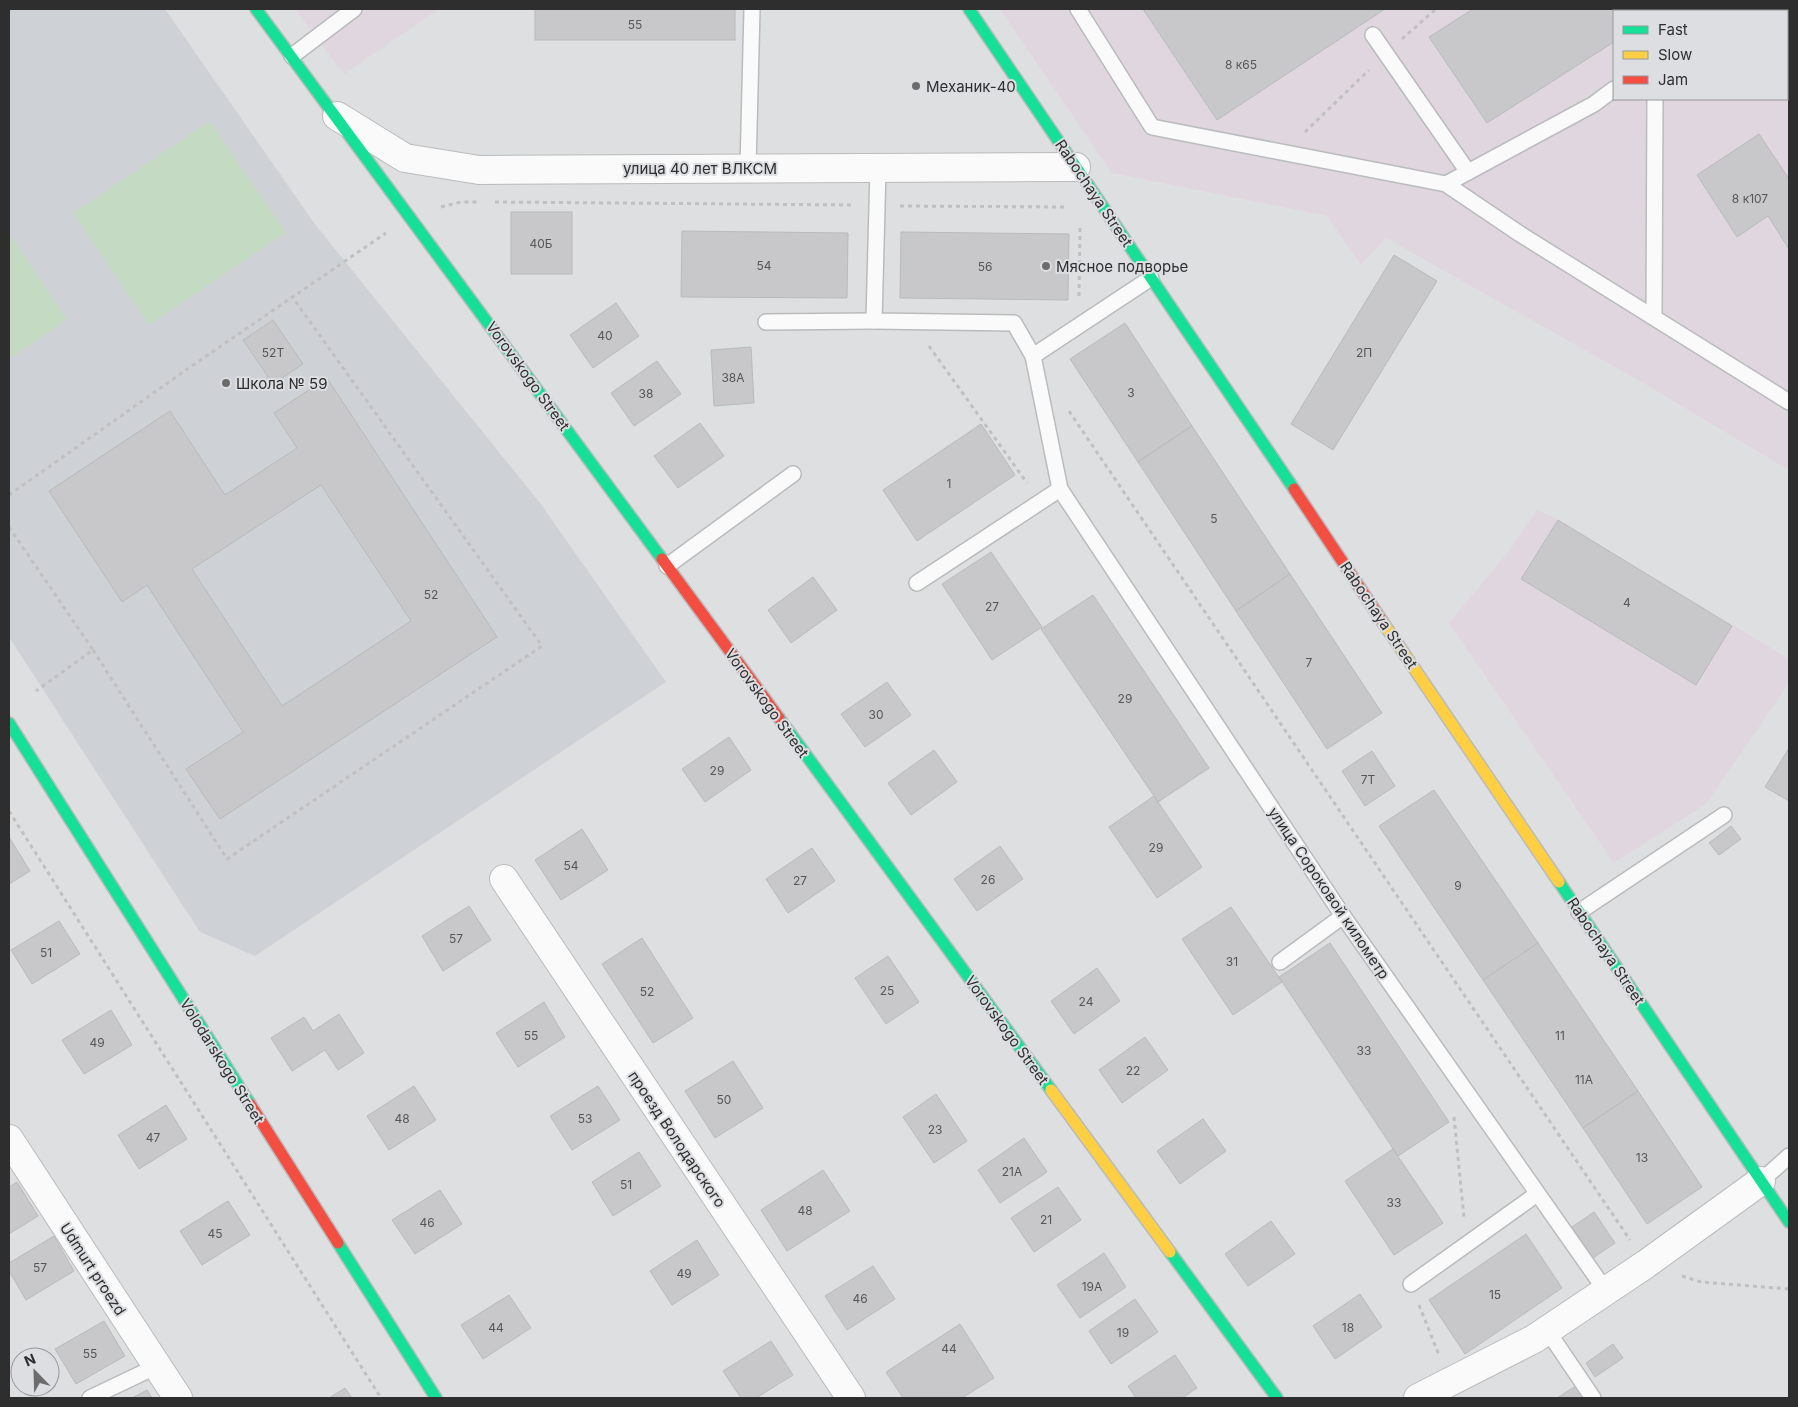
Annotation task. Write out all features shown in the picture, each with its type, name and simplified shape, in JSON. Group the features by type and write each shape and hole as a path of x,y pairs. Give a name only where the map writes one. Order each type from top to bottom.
{"street":[{"name":"Vorovskogo Street","path":"256,9 410,215 1277,1398"},
{"name":"Rabochaya Street","path":"969,9 1789,1222"},
{"name":"улица 40 лет ВЛКСМ","path":"337,116 405,158 479,170 1076,167"},
{"name":"Volodarskogo Street","path":"9,723 436,1398"},
{"name":"проезд Володарского","path":"504,879 851,1398"},
{"name":"Udmurt proezd","path":"9,1139 178,1398"},
{"path":"1418,1398 1534,1339 1646,1264 1761,1181"}],"lane":[{"path":"292,56 354,9"},
{"path":"748,168 752,9"},
{"path":"1078,9 1152,127 1446,184 1520,234 1789,402"},
{"path":"1373,35 1468,172"},
{"path":"1446,184 1594,104 1613,91"},
{"path":"1654,318 1655,100"},
{"path":"874,321 878,168"},
{"path":"1033,356 1151,278"},
{"path":"766,322 911,321 1014,323 1033,356 1060,489 918,583"},
{"path":"667,566 793,474"},
{"name":"улица Сороковой километр","path":"1060,489 1343,916 1606,1291"},
{"path":"1579,912 1724,815"},
{"path":"1280,962 1343,916"},
{"path":"1761,1181 1789,1156"},
{"path":"1411,1284 1538,1194"},
{"path":"1547,1330 1593,1398"},
{"path":"90,1398 156,1366"}],"path":[{"path":"1283,153 1436,9"},
{"path":"9,495 410,215 461,202 481,202"},
{"path":"491,202 1070,207"},
{"path":"1079,306 1080,217"},
{"path":"9,527 93,650 227,860 542,646 293,298"},
{"path":"911,321 1040,502"},
{"path":"1066,406 1646,1264 1700,1282 1789,1288"},
{"path":"36,691 93,650"},
{"path":"9,811 381,1398"},
{"path":"1454,1116 1466,1244"},
{"path":"1411,1284 1449,1382"}],"shaded area":[{"name":"Школа № 59","path":"9,9 165,9 314,223 540,503 666,682 255,956 200,932 9,637"},
{"path":"295,9 439,9 344,74"},
{"path":"1000,9 1789,9 1789,470 1645,384 1386,238 1361,265 1327,216 1112,173"},
{"path":"1537,510 1558,520 1789,659 1789,683 1706,804 1614,863 1449,623 1509,551"}],"green space":[{"path":"210,121 286,233 149,325 73,213"},
{"path":"9,233 67,320 9,359"}],"building":[{"path":"535,9 735,9 735,40 535,40"},
{"path":"1143,9 1385,9 1217,120"},
{"path":"1473,9 1618,10 1613,10 1613,43 1487,123 1429,37"},
{"path":"1759,134 1789,179 1789,249 1768,216 1737,237 1697,175"},
{"path":"511,212 572,212 572,274 511,274"},
{"path":"682,231 848,233 847,298 681,297"},
{"path":"901,232 1069,234 1068,300 900,298"},
{"path":"1394,255 1437,281 1333,450 1291,424"},
{"path":"616,303 639,336 593,368 570,335"},
{"path":"273,320 303,364 273,384 243,340"},
{"path":"1125,323 1192,426 1138,462 1070,359"},
{"path":"751,347 754,403 714,406 711,350"},
{"path":"657,361 681,394 634,426 611,393"},
{"path":"327,378 497,637 220,819 186,769 243,732 147,585 122,602 49,491 170,411 225,495 297,448 274,413","holes":["321,485 411,621 282,706 192,569"]},
{"path":"700,423 724,456 678,488 654,456"},
{"path":"981,424 1015,475 917,541 883,490"},
{"path":"1192,426 1290,574 1236,611 1138,462"},
{"path":"1558,520 1732,626 1696,685 1521,579"},
{"path":"991,552 1042,627 992,660 942,584"},
{"path":"1290,574 1382,713 1327,749 1236,611"},
{"path":"813,577 837,610 791,643 768,610"},
{"path":"1093,595 1209,768 1158,802 1041,629"},
{"path":"887,682 911,715 865,747 841,714"},
{"path":"729,737 751,770 705,802 682,769"},
{"path":"1789,748 1789,801 1765,787"},
{"path":"934,750 957,782 911,815 888,783"},
{"path":"1372,751 1395,786 1365,806 1342,771"},
{"path":"1434,790 1538,943 1483,980 1379,826"},
{"path":"1154,796 1202,867 1157,898 1109,827"},
{"path":"1731,826 1741,839 1719,855 1709,843"},
{"path":"582,829 608,870 561,900 535,860"},
{"path":"9,837 30,871 9,884"},
{"path":"1000,846 1023,879 977,911 954,879"},
{"path":"812,848 835,881 788,913 766,879"},
{"path":"469,906 491,940 443,971 422,936"},
{"path":"1231,907 1282,982 1233,1015 1182,939"},
{"path":"59,921 80,954 32,984 11,950"},
{"path":"642,938 693,1018 653,1043 602,964"},
{"path":"1330,943 1449,1122 1398,1156 1279,977"},
{"path":"1538,943 1638,1091 1583,1128 1483,980"},
{"path":"888,956 919,1002 886,1024 855,978"},
{"path":"1097,968 1120,1001 1074,1034 1051,1001"},
{"path":"544,1002 565,1037 518,1067 496,1033"},
{"path":"111,1010 132,1045 84,1074 62,1040"},
{"path":"339,1014 364,1053 338,1070 325,1050 292,1071 271,1038 304,1017 313,1031"},
{"path":"1145,1037 1168,1070 1122,1103 1099,1070"},
{"path":"733,1061 763,1108 715,1138 685,1091"},
{"path":"414,1086 436,1120 389,1150 367,1116"},
{"path":"598,1086 620,1120 572,1150 550,1116"},
{"path":"1638,1091 1702,1187 1647,1224 1583,1128"},
{"path":"936,1094 967,1141 934,1163 903,1117"},
{"path":"166,1105 187,1139 139,1169 118,1135"},
{"path":"1203,1119 1226,1151 1180,1184 1157,1151"},
{"path":"1024,1138 1047,1172 1000,1203 978,1170"},
{"path":"1393,1149 1443,1223 1394,1255 1345,1181"},
{"path":"639,1152 661,1186 613,1216 592,1182"},
{"path":"823,1170 850,1211 787,1251 761,1210"},
{"path":"17,1182 38,1216 9,1234 9,1187"},
{"path":"1058,1187 1081,1220 1034,1252 1011,1218"},
{"path":"440,1190 462,1224 415,1254 392,1220"},
{"path":"228,1201 250,1235 202,1265 180,1231"},
{"path":"1594,1212 1615,1243 1593,1258 1572,1227"},
{"path":"1271,1221 1295,1254 1248,1286 1225,1254"},
{"path":"1526,1234 1562,1288 1465,1354 1429,1300"},
{"path":"54,1236 74,1271 26,1300 9,1271 9,1263"},
{"path":"697,1240 719,1275 672,1305 650,1271"},
{"path":"1104,1253 1126,1287 1080,1318 1057,1285"},
{"path":"873,1266 895,1299 847,1330 825,1296"},
{"path":"1360,1294 1382,1327 1335,1359 1313,1326"},
{"path":"509,1295 531,1328 483,1359 461,1325"},
{"path":"1135,1299 1158,1332 1111,1364 1089,1331"},
{"path":"104,1321 125,1356 76,1384 60,1357 58,1347"},
{"path":"960,1324 994,1378 962,1398 903,1398 886,1372"},
{"path":"771,1341 793,1375 756,1398 741,1398 723,1371"},
{"path":"1613,1344 1623,1358 1595,1377 1586,1363"},
{"path":"1175,1355 1197,1388 1182,1398 1136,1398 1128,1386"},
{"path":"1576,1386 1584,1398 1557,1398"},
{"path":"345,1388 352,1398 329,1398"},
{"path":"147,1390 152,1398 132,1398"}],"traffic: fast":[{"path":"256,9 662,559"},
{"path":"969,9 1294,489"},
{"path":"779,718 1051,1090"},
{"path":"9,723 250,1104"},
{"path":"1559,882 1789,1222"},
{"path":"338,1243 436,1398"},
{"path":"1170,1252 1277,1398"}],"traffic: slow":[{"path":"1382,621 1559,882"},
{"path":"1051,1090 1170,1252"}],"traffic: jam":[{"path":"1294,489 1382,621"},
{"path":"662,559 779,718"},
{"path":"250,1104 338,1243"}],"place":[{"name":"Механик-40","path":"916,86"},
{"name":"Мясное подворье","path":"1046,266"},
{"name":"Школа № 59","path":"226,383"}]}
